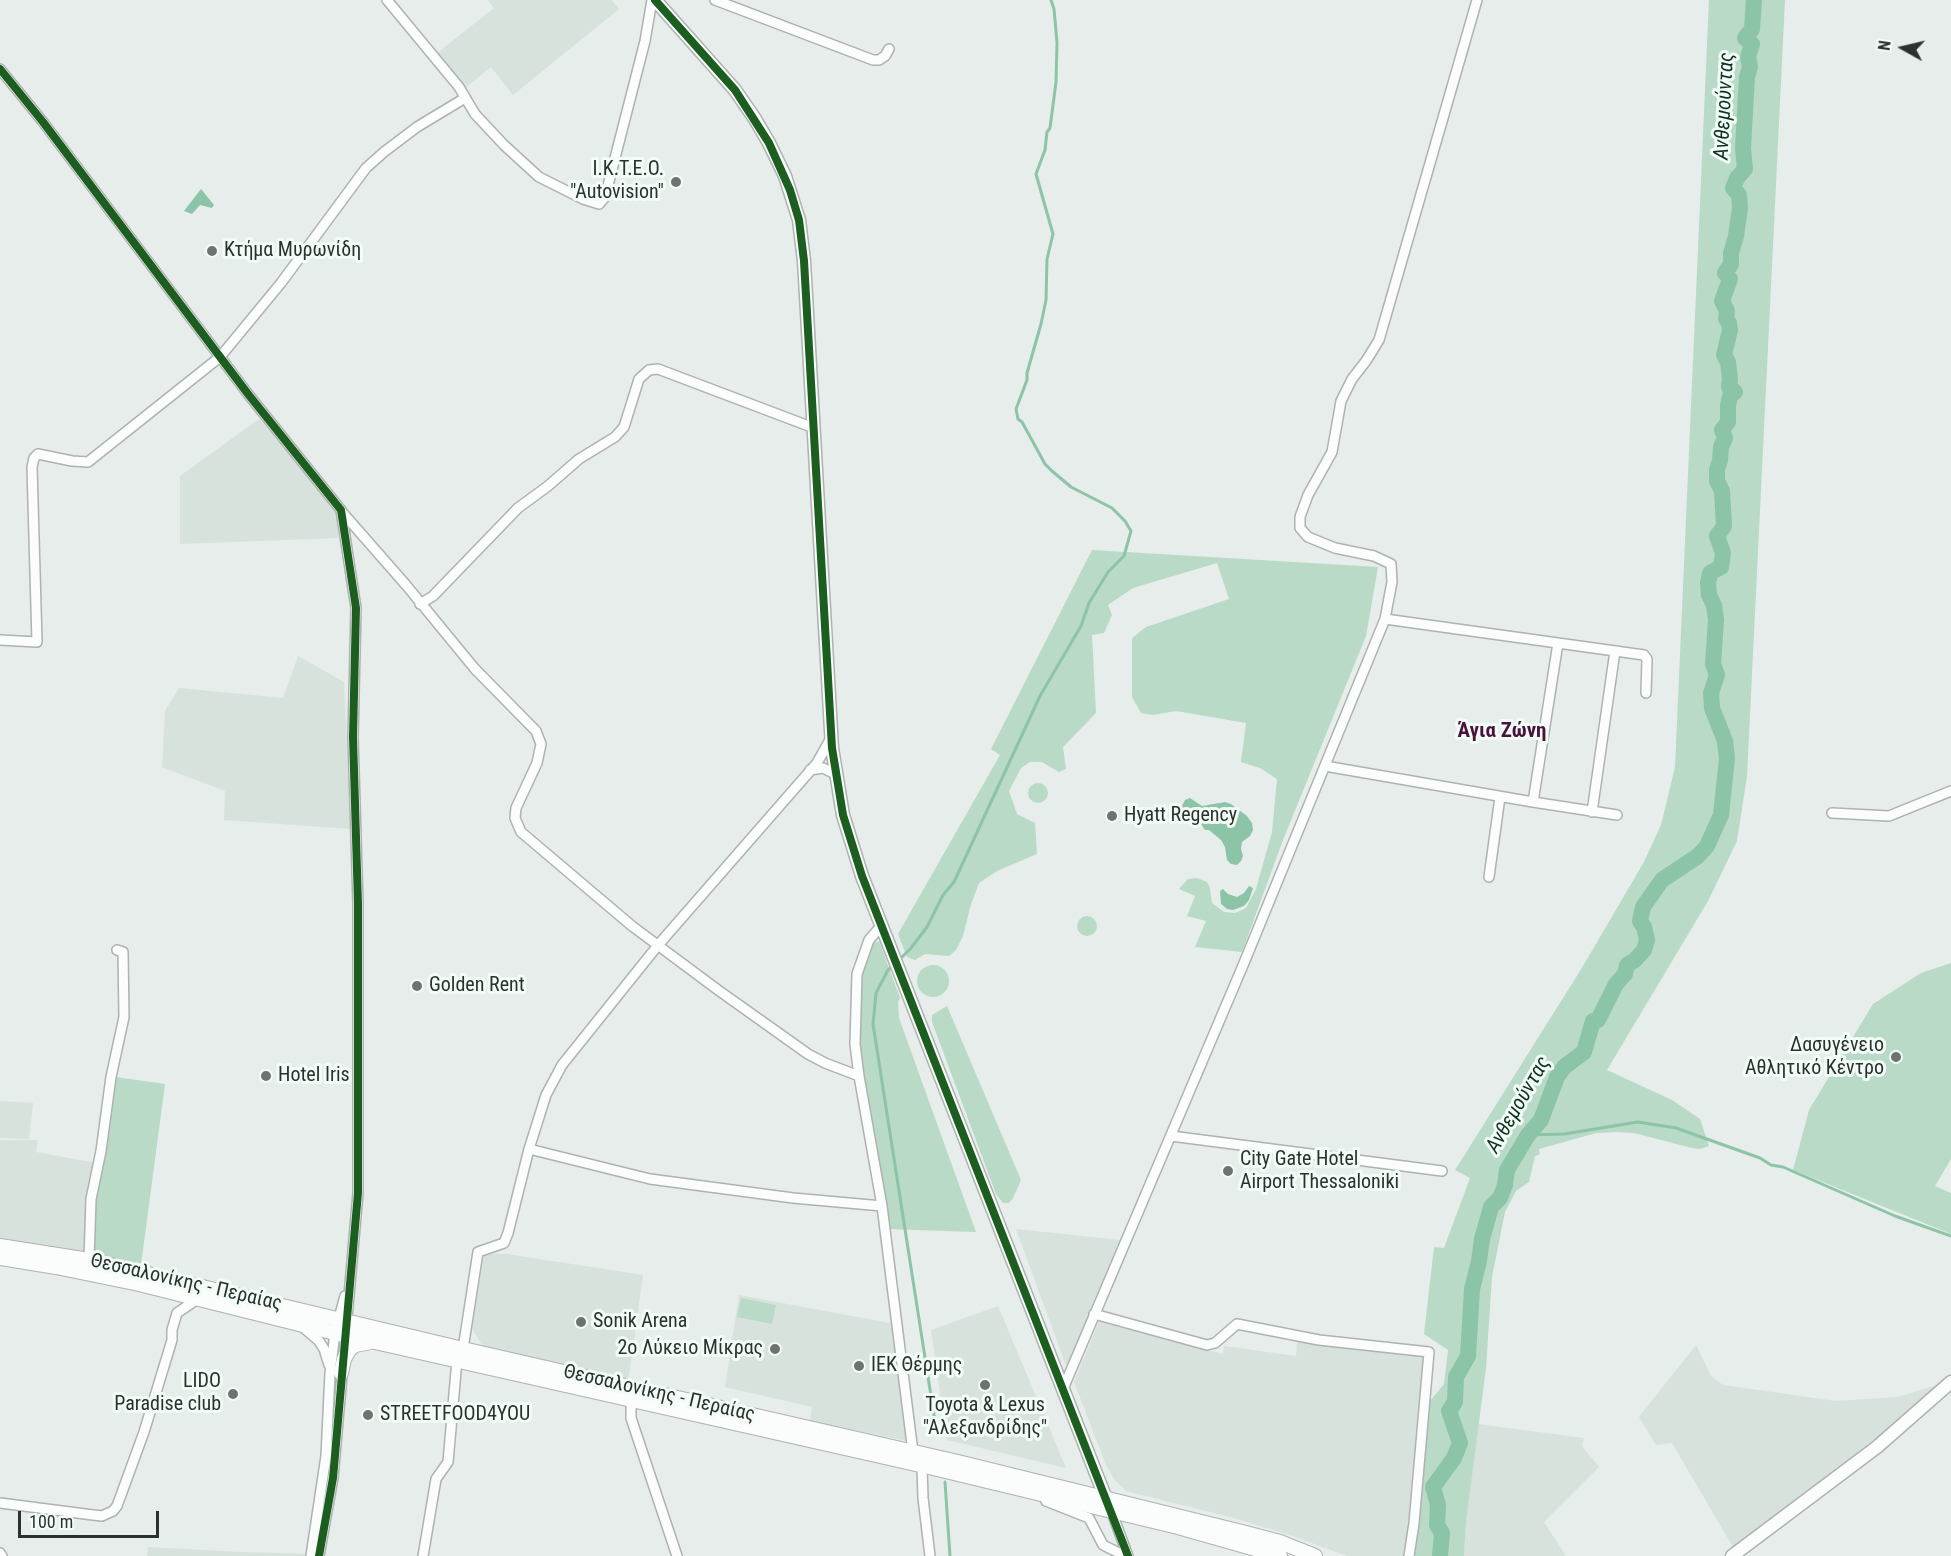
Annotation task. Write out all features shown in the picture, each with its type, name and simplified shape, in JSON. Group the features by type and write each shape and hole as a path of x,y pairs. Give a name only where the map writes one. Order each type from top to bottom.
{"main road":[{"name":"Θεσσαλονίκης - Περαίας","path":"0,1246 88,1260 223,1291 341,1327 923,1460 999,1484 1260,1536 1315,1556"},
{"name":"Θεσσαλονίκης - Περαίας","path":"0,1258 90,1273 298,1322 341,1327 374,1341 460,1355 631,1400 923,1460 958,1462 1280,1556"},
{"path":"336,1373 349,1350 355,1345 374,1341"}],"street":[{"path":"387,0 459,87 475,114 504,145 539,177 582,199 599,204 605,197 645,41 653,0"},
{"path":"653,0 735,90 770,143 790,190 799,220 804,261 832,736 835,774 843,815 855,856 1108,1504 1126,1556"},
{"path":"716,0 873,60 879,60 885,56 889,49"},
{"path":"1063,1389 1171,1137 1386,619 1392,582 1391,564 1374,556 1335,548 1308,537 1300,528 1300,517 1308,495 1332,452 1341,401 1352,379 1379,340 1477,0"},
{"path":"0,69 43,122 220,357 341,510 475,669 536,731 541,744 537,764 516,808 515,818 521,832 632,926 718,990 808,1054 859,1076"},
{"path":"0,640 37,642 32,467 38,454 88,462 220,357 281,283 366,168 417,128 465,98"},
{"path":"420,604 433,596 518,508 579,459 615,437 624,427 639,379 649,370 658,369 814,428"},
{"path":"311,1556 356,1224 359,1126 358,904 353,737 356,608 341,510"},
{"path":"1386,619 1644,655 1646,657 1646,693"},
{"path":"1533,802 1558,643"},
{"path":"1592,812 1615,651"},
{"path":"423,1556 436,1479 448,1462 460,1355 478,1252 504,1243 546,1095 562,1065 659,944 822,756 832,736"},
{"path":"1325,766 1617,815"},
{"path":"810,770 823,768 835,774"},
{"path":"1832,813 1889,816 1951,791"},
{"path":"1489,878 1500,797"},
{"path":"882,925 869,939 857,974 855,1044 923,1460 923,1498 930,1556"},
{"path":"88,1260 91,1200 101,1151 111,1077 124,1017 123,952 117,950"},
{"path":"1171,1137 1442,1171"},
{"path":"529,1149 650,1179 793,1198 882,1206"},
{"path":"0,1503 102,1516 113,1511 117,1506 144,1432 172,1340 172,1330 177,1313 199,1298"},
{"path":"1094,1314 1207,1345 1215,1343 1237,1324 1319,1340 1429,1352 1409,1556"},
{"path":"298,1322 314,1336 324,1349 336,1373 333,1478 319,1556"},
{"path":"1732,1556 1877,1447 1951,1382"},
{"path":"631,1400 631,1418 677,1556"},
{"path":"999,1484 1083,1514 1089,1518 1103,1545 1126,1556"}],"shaded area":[{"path":"488,0 612,0 619,9 513,95 491,67 464,89 436,54 494,8"},
{"path":"1709,0 1785,0 1747,776 1737,841 1708,901 1607,1070 1672,1100 1700,1119 1709,1146 1700,1149 1692,1148 1634,1133 1615,1132 1596,1133 1539,1149 1540,1154 1535,1156 1529,1182 1516,1191 1505,1212 1492,1277 1486,1368 1466,1522 1464,1556 1414,1556 1430,1401 1444,1384 1448,1350 1424,1334 1434,1247 1444,1248 1470,1178 1455,1170 1580,971 1644,862 1661,825 1675,767"},
{"path":"201,189 214,205 212,208 200,205 192,214 184,211"},
{"path":"259,419 338,511 338,538 180,544 180,476"},
{"path":"1092,550 1378,567 1366,636 1283,840 1242,952 1195,947 1206,921 1187,916 1195,896 1179,889 1188,879 1197,878 1207,882 1212,903 1224,912 1235,913 1246,908 1256,889 1272,832 1277,779 1260,768 1241,762 1246,723 1176,711 1153,715 1141,713 1132,697 1132,638 1146,627 1229,599 1217,563 1133,588 1108,605 1112,615 1104,633 1092,635 1096,713 1063,747 1066,769 1059,772 1042,762 1030,762 1021,768 1009,791 1017,814 1035,823 1037,854 997,871 979,883 963,936 956,950 949,956 925,954 915,960 907,957 898,934 1000,755 991,749"},
{"path":"298,656 344,682 351,829 224,820 225,791 162,767 165,711 179,688 283,698"},
{"path":"1038,783 1045,786 1048,793 1045,800 1038,803 1031,800 1028,793 1031,786"},
{"path":"1190,798 1202,806 1225,802 1231,804 1247,816 1252,823 1253,830 1250,836 1242,842 1243,856 1237,865 1227,860 1225,847 1221,840 1209,830 1205,830 1201,824 1193,823 1181,808 1185,800"},
{"path":"1249,886 1253,888 1244,906 1233,910 1221,904 1220,891 1223,889 1228,894 1237,897"},
{"path":"1087,916 1094,919 1097,926 1094,933 1087,936 1080,933 1077,926 1080,919"},
{"path":"879,941 900,998 899,1018 976,1232 888,1229 859,1046 859,975 868,946"},
{"name":"Δασυγένειο Αθλητικό Κέντρο","path":"1951,963 1951,1159 1935,1186 1951,1193 1951,1234 1793,1170 1809,1110 1873,1004 1921,973"},
{"path":"933,965 944,970 949,981 944,992 933,997 922,992 917,981 922,970"},
{"path":"947,1006 1021,1180 1009,1203 1003,1203 996,1194 932,1022 932,1015"},
{"path":"116,1077 165,1084 141,1265 94,1254 95,1201"},
{"path":"0,1101 33,1103 29,1139 0,1138"},
{"path":"0,1140 38,1140 36,1152 97,1163 84,1252 0,1239"},
{"path":"1016,1229 1120,1240 1068,1371"},
{"path":"484,1254 507,1254 643,1275 628,1383 483,1347 472,1328"},
{"path":"739,1295 895,1324 912,1442 810,1421 812,1407 725,1387"},
{"path":"741,1298 776,1305 772,1324 737,1317"},
{"name":"Toyota & Lexus \"Αλεξανδρίδης\"","path":"998,1306 1066,1468 947,1440 931,1330"},
{"path":"1099,1322 1223,1354 1224,1346 1296,1356 1297,1342 1424,1356 1404,1556 1347,1556 1290,1535 1230,1517 1126,1491 1114,1479 1106,1465 1074,1382"},
{"path":"1696,1345 1711,1376 1723,1385 1836,1401 1897,1397 1944,1383 1870,1443 1733,1547 1672,1443 1656,1445 1639,1417"},
{"path":"1478,1424 1584,1438 1582,1446 1599,1467 1544,1522 1566,1556 1464,1556"},
{"path":"148,1547 309,1554 309,1556 147,1556"}],"waterway":[{"path":"900,959 927,927 943,895 954,882 1040,696 1081,626 1089,603 1108,572 1124,556 1131,531 1112,508 1071,487 1045,464 1022,422 1018,419 1016,409 1027,380 1041,324 1046,300 1047,259 1053,234 1036,174 1050,128 1056,82 1057,43 1051,0"},
{"name":"Ανθεμούντας","path":"1440,1556 1442,1533 1437,1525 1438,1505 1433,1487 1454,1458 1460,1443 1449,1411 1455,1402 1456,1377 1468,1356 1472,1289 1491,1207 1500,1198 1507,1170 1528,1135 1541,1120 1557,1077 1564,1067 1584,1052 1593,1021 1598,1020 1616,984 1625,974 1627,965 1644,950 1647,940 1640,921 1643,907 1662,880 1698,856 1707,846 1721,815 1727,758 1725,741 1712,708 1711,693 1717,675 1713,664 1716,620 1708,583 1710,573 1721,567 1723,553 1717,536 1724,526 1722,491 1717,481 1717,470 1725,438 1722,430 1728,422 1730,396 1735,392 1729,387 1728,362 1724,355 1730,330 1726,319 1727,311 1722,301 1730,279 1725,273 1731,264 1740,208 1739,195 1733,188 1737,178 1745,169 1743,148 1747,77 1750,67 1748,57 1752,44 1745,38 1752,29 1754,0"},
{"path":"893,966 888,970 876,993 873,1024 936,1428"},
{"path":"1528,1135 1564,1134 1638,1122 1676,1128 1760,1158 1771,1165 1783,1167 1895,1216 1951,1236"},
{"path":"945,1482 950,1556"}],"cycle path":[{"path":"655,0 735,90 769,143 790,190 799,220 804,261 832,748 843,815 862,876 1128,1556"},
{"path":"0,69 43,122 248,394 341,510 356,608 353,737 358,904 358,1193 333,1478 319,1556"}],"place":[{"name":"I.Κ.Τ.Ε.Ο. \"Autovision\"","path":"676,182"},
{"name":"Κτήμα Μυρωνίδη","path":"212,251"},
{"name":"Hyatt Regency","path":"1112,816"},
{"name":"Golden Rent","path":"417,986"},
{"name":"Δασυγένειο Αθλητικό Κέντρο","path":"1896,1057"},
{"name":"Hotel Iris","path":"266,1076"},
{"name":"City Gate Hotel Airport Thessaloniki","path":"1228,1171"},
{"name":"Sonik Arena","path":"581,1322"},
{"name":"2ο Λύκειο Μίκρας","path":"775,1349"},
{"name":"ΙΕΚ Θέρμης","path":"859,1366"},
{"name":"Toyota & Lexus \"Αλεξανδρίδης\"","path":"985,1385"},
{"name":"LIDO Paradise club","path":"233,1394"},
{"name":"STREETFOOD4YOU","path":"368,1415"}],"district":[{"name":"Άγια Ζώνη","path":"1502,732"}]}
